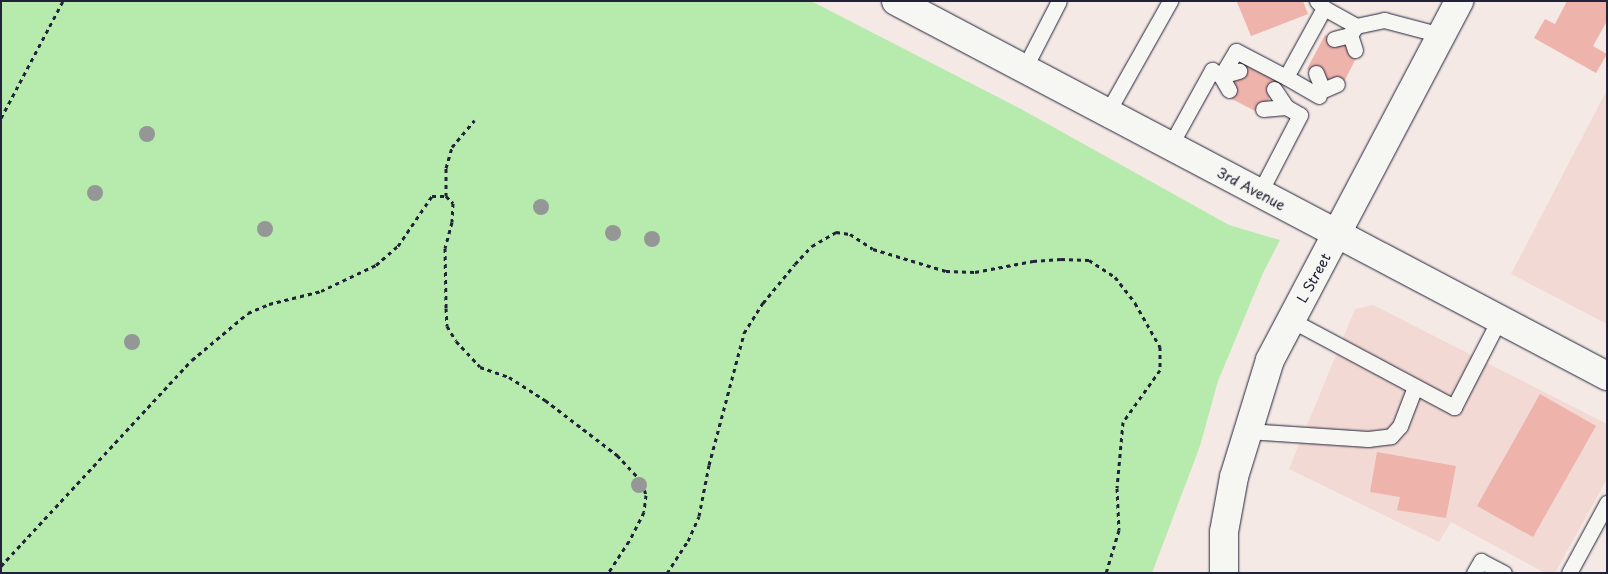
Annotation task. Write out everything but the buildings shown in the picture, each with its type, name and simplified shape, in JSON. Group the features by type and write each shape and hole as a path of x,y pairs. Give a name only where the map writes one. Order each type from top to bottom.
{"main road":[{"name":"3rd Avenue","path":"896,1 1607,376"},
{"name":"L Street","path":"1224,573 1224,532 1234,477 1270,360 1459,1"}],"lane":[{"path":"1024,69 1059,1"},
{"path":"1107,113 1170,1"},
{"path":"1286,77 1320,5 1353,30 1355,50"},
{"path":"1334,39 1353,30 1384,20 1442,35"},
{"path":"1221,76 1236,51 1321,93"},
{"path":"1170,146 1212,70 1221,76 1229,90"},
{"path":"1221,76 1239,72"},
{"path":"1316,73 1321,93"},
{"path":"1259,194 1300,115 1321,93 1337,84"},
{"path":"1274,89 1286,108"},
{"path":"1263,109 1286,108 1300,115"},
{"path":"1291,320 1454,408 1499,320"},
{"path":"1247,431 1368,439 1391,436 1400,426 1415,387"},
{"path":"1569,573 1607,503"},
{"path":"1474,573 1481,560 1504,573"}],"path":[{"path":"1,118 63,1"},
{"path":"475,120 452,146 446,168 446,196 453,203 452,222 445,248 447,326 456,341 480,367 509,377 545,400 616,455 642,482 646,495 644,512 629,541 608,573"},
{"path":"1,566 192,360 248,313 269,304 321,291 376,265 398,246 432,196 446,196"},
{"path":"667,573 688,541 698,516 709,465 744,333 763,303 795,264 812,246 836,232 850,234 873,249 946,271 975,272 1032,261 1089,260 1115,277 1136,303 1160,346 1160,370 1122,422 1117,488 1119,530 1106,573"}],"shaded area":[{"path":"1607,90 1607,324 1511,274"},
{"path":"1373,305 1607,424 1607,479 1555,573 1545,573 1451,522 1439,542 1289,469 1355,309"}],"green space":[{"path":"1,1 811,1 1019,108 1229,225 1280,240 1263,273 1218,381 1200,446 1152,573 1,573"}]}
